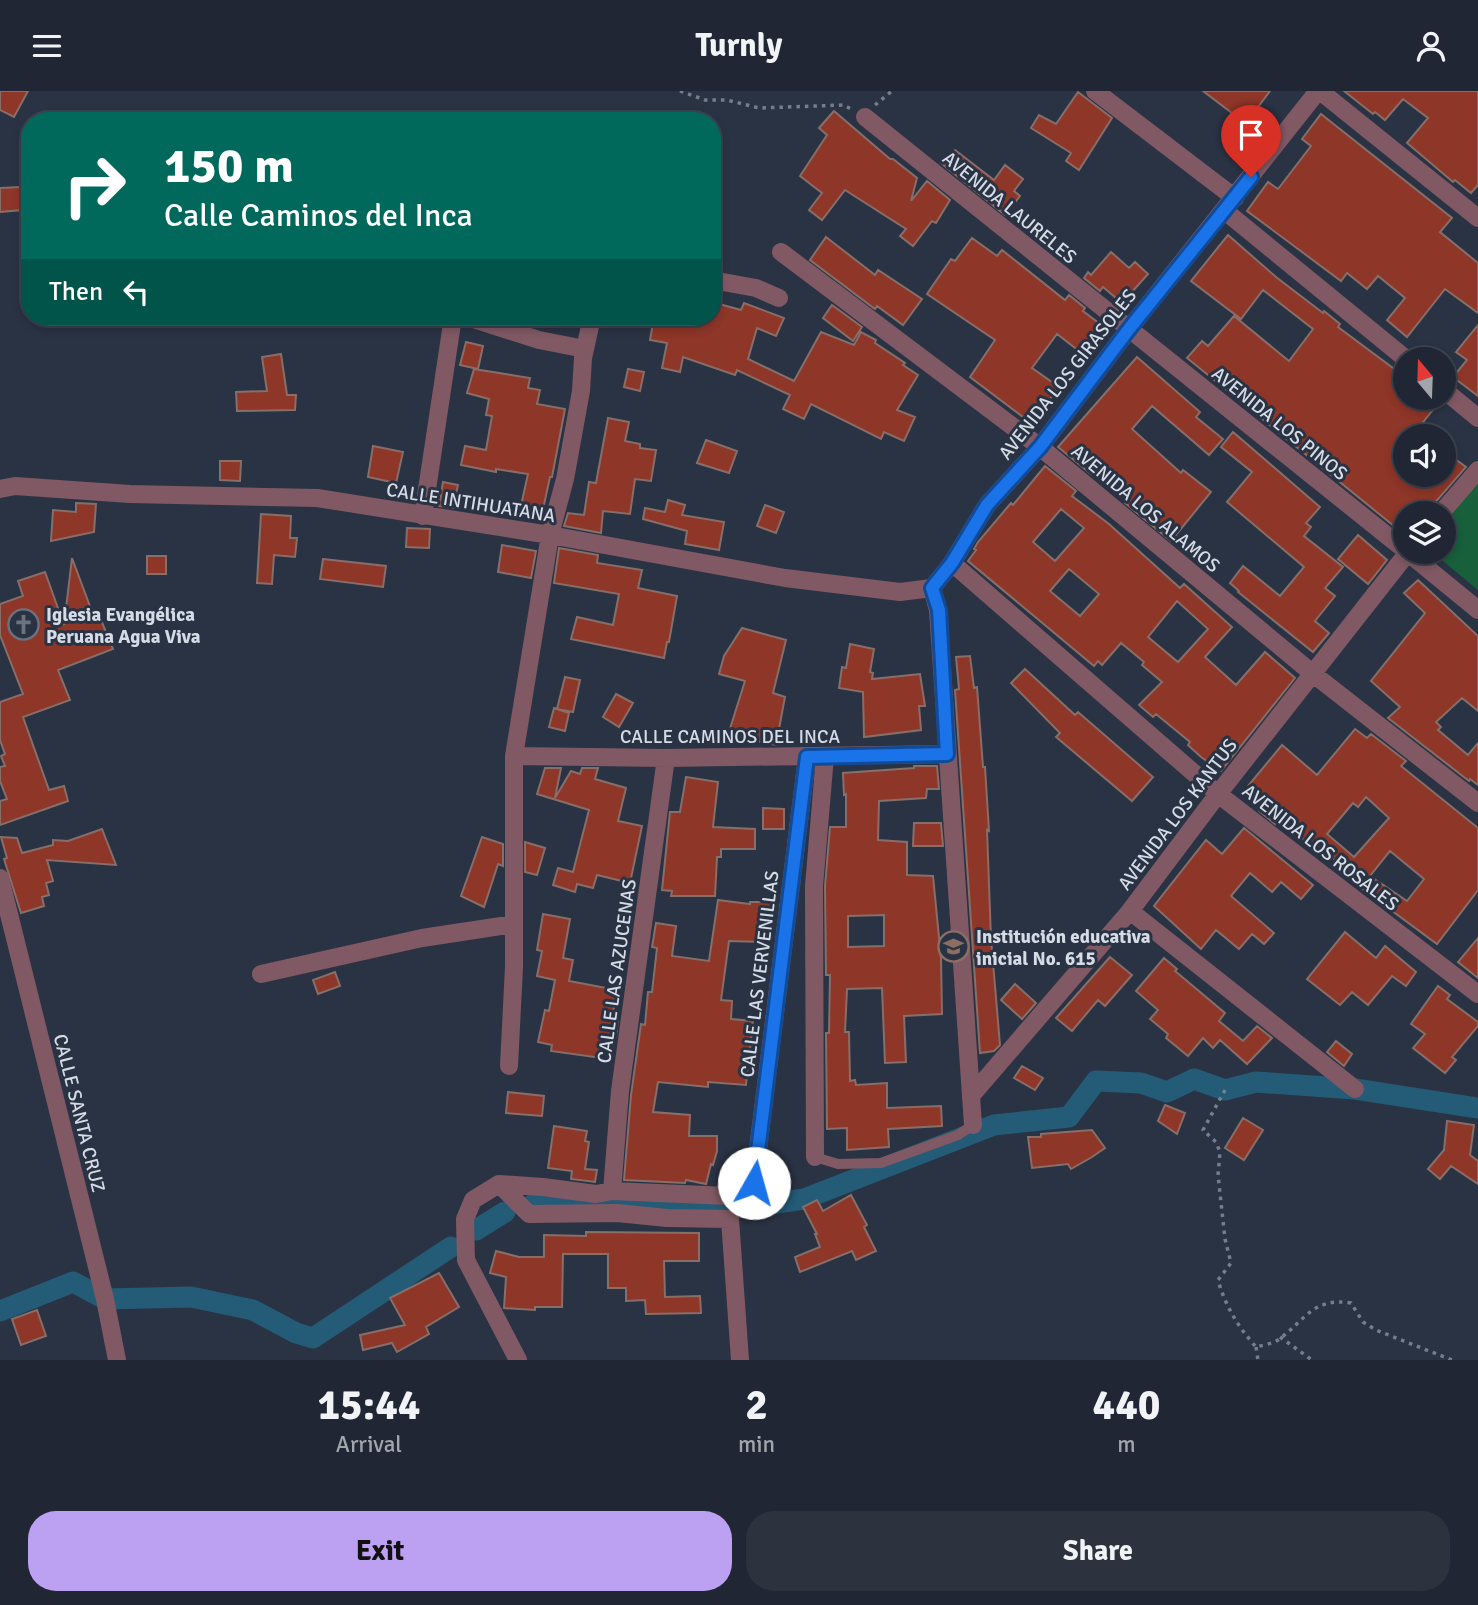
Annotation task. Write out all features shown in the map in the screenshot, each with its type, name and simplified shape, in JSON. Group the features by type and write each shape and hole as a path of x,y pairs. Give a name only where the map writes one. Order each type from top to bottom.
{"street":[{"path":"1095,91 1230,204 1393,348"},
{"path":"1319,91 1478,218"},
{"name":"AVENIDA LOS GIRASOLES","path":"932,588 952,563 987,505 1040,447 1129,329 1319,91"},
{"name":"AVENIDA LAURELES","path":"865,117 1129,329"},
{"name":"AVENIDA LOS ALAMOS","path":"781,252 1040,447 1312,673 1478,803"},
{"path":"721,282 756,288 779,299"},
{"path":"423,516 452,326"},
{"path":"495,326 539,340 585,349"},
{"path":"509,1066 514,967 514,756 550,535 565,479 590,326"},
{"name":"AVENIDA LOS PINOS","path":"1129,329 1393,540"},
{"path":"1456,400 1478,418"},
{"path":"1451,501 1478,470"},
{"name":"CALLE INTIHUATANA","path":"0,489 15,486 130,494 317,498 550,535 785,578 900,592 932,588"},
{"name":"AVENIDA LOS ROSALES","path":"952,563 1218,794 1478,994"},
{"name":"AVENIDA LOS KANTUS","path":"971,1095 1130,911 1397,564"},
{"name":"AVENIDA LOS PINOS","path":"1423,564 1478,610"},
{"path":"932,588 939,610 973,1125"},
{"name":"CALLE CAMINOS DEL INCA","path":"514,756 666,758 947,754"},
{"name":"CALLE LAS VERVENILLAS","path":"612,1191 752,1197 807,757"},
{"path":"815,1157 814,886 825,757"},
{"name":"CALLE LAS AZUCENAS","path":"612,1191 620,1091 666,758"},
{"name":"CALLE SANTA CRUZ","path":"0,878 105,1299 117,1360"},
{"path":"1130,911 1355,1089"},
{"path":"261,974 422,938 514,924"},
{"path":"499,1184 529,1214 617,1213 667,1218 730,1219 740,1360"},
{"path":"518,1360 466,1260 465,1219 472,1200 499,1184 596,1194 612,1191"}],"lane":[{"path":"815,1157 838,1164 881,1163 958,1135 973,1125"}],"path":[{"path":"680,91 705,100 727,100 759,108 844,104 865,117 870,108 892,91"},
{"path":"1225,1090 1203,1130 1216,1142 1220,1152 1218,1175 1225,1239 1231,1263 1218,1280 1224,1303 1242,1332 1256,1347 1258,1360"},
{"path":"1256,1347 1276,1342 1317,1307 1338,1301 1351,1303 1363,1322 1376,1330 1452,1360"},
{"path":"1280,1337 1312,1360"}],"green space":[{"path":"1478,481 1478,590 1447,564 1456,564 1456,508"}],"building":[{"path":"0,91 28,91 14,117 0,110"},
{"path":"1203,91 1270,91 1256,110 1259,113 1249,126"},
{"path":"1344,91 1478,91 1478,185 1471,193 1455,180 1453,182 1407,143 1428,118 1403,99 1385,120"},
{"path":"1078,92 1112,118 1079,170 1066,161 1071,153 1031,128 1039,115 1056,124"},
{"path":"834,111 890,159 917,178 911,201 927,181 950,200 936,223 932,221 913,246 900,236 906,229 845,190 822,220 809,210 822,193 800,176 827,135 819,128"},
{"path":"1321,114 1452,218 1440,232 1478,263 1478,313 1445,289 1407,337 1387,320 1405,298 1378,276 1367,289 1347,273 1341,281 1247,211 1268,182 1278,189 1311,146 1302,139"},
{"path":"955,150 994,180 1005,165 1023,179 1014,191 1020,196 1005,215 941,163"},
{"path":"20,187 21,210 0,212 0,188"},
{"path":"1228,235 1276,277 1323,313 1324,311 1340,324 1338,327 1393,368 1393,410 1433,410 1422,424 1393,424 1393,487 1449,487 1436,501 1393,501 1393,525 1187,358 1202,341 1208,346 1234,316 1289,361 1313,329 1263,290 1241,319 1191,281"},
{"path":"826,237 875,275 878,270 922,299 903,325 877,306 875,309 810,260"},
{"path":"972,238 997,256 1002,250 1065,300 1069,295 1085,308 1083,311 1104,327 1083,354 1057,334 1032,368 1059,387 1044,407 1039,404 1027,420 970,377 995,340 927,294 951,259 955,261"},
{"path":"1111,252 1129,268 1135,262 1148,274 1122,303 1103,287 1100,291 1084,278 1088,272 1091,275"},
{"path":"744,303 784,318 776,336 757,328 748,359 794,381 821,332 854,345 861,332 876,340 875,343 918,375 897,410 915,417 904,441 884,432 881,439 811,404 804,419 783,409 790,395 737,370 735,375 683,357 680,372 662,368 667,343 650,340 652,326 721,326 721,304 741,310"},
{"path":"832,305 862,327 853,341 823,318"},
{"path":"1478,325 1478,396 1456,379 1456,373 1467,360 1456,352"},
{"path":"466,342 483,346 478,369 460,365"},
{"path":"281,354 287,395 296,395 295,410 237,411 236,392 267,391 262,357"},
{"path":"1137,357 1200,412 1196,417 1223,439 1209,455 1152,406 1132,429 1181,473 1183,470 1211,492 1171,541 1125,503 1128,500 1094,470 1091,474 1058,447"},
{"path":"474,369 530,378 528,388 540,390 537,404 565,409 542,514 520,510 528,474 496,469 496,472 461,465 465,446 486,450 492,416 486,415 489,399 467,393"},
{"path":"628,369 644,372 640,391 624,387"},
{"path":"608,418 629,422 625,441 640,444 640,448 656,450 651,481 635,479 630,514 603,511 601,533 564,526 568,513 584,515 589,482 596,483"},
{"path":"1233,432 1320,507 1306,523 1311,527 1304,536 1343,567 1325,588 1335,596 1315,621 1329,633 1313,652 1230,583 1243,566 1280,596 1304,567 1227,502 1252,472 1221,447"},
{"path":"706,440 737,451 729,473 697,463"},
{"path":"373,446 403,452 396,483 368,477"},
{"path":"1456,460 1466,467 1456,478"},
{"path":"220,461 241,461 240,481 220,480"},
{"path":"1045,466 1076,491 1072,496 1109,524 1180,588 1184,584 1232,627 1205,657 1236,685 1265,652 1295,678 1221,771 1201,757 1188,745 1190,742 1156,714 1153,717 1139,705 1162,682 1142,665 1144,662 1121,643 1102,665 1098,661 1094,666 968,561 978,542 1011,503 1013,505","holes":["1061,509 1084,528 1055,561 1033,542","1069,569 1099,594 1080,616 1050,591","1177,601 1208,629 1178,662 1148,637"]},
{"path":"443,482 458,485 453,508 439,506"},
{"path":"668,500 685,505 682,515 724,522 719,550 685,544 687,531 643,519 645,508 665,512"},
{"path":"76,503 96,504 94,532 51,541 53,510 76,512"},
{"path":"765,505 784,512 776,533 757,526"},
{"path":"261,514 291,516 290,538 297,538 295,557 274,555 272,584 257,583"},
{"path":"407,528 430,529 429,548 406,547"},
{"path":"1358,535 1387,560 1368,584 1338,559"},
{"path":"502,545 536,551 531,578 498,572"},
{"path":"559,548 598,555 597,563 642,570 638,588 677,596 664,658 571,639 577,617 613,625 619,594 554,583"},
{"path":"147,556 166,556 166,574 147,574"},
{"path":"72,558 94,617 99,615 113,649 58,670 70,700 23,717 49,790 64,786 68,801 0,825 0,801 7,799 0,781 0,767 5,766 1,756 5,754 0,740 0,702 23,694 0,635 0,604 23,596 18,581 45,572 64,625"},
{"path":"323,559 386,566 383,587 320,579"},
{"path":"1418,580 1478,636 1478,711 1462,698 1436,722 1441,727 1438,730 1468,755 1478,743 1478,785 1470,779 1469,781 1388,718 1400,707 1371,681 1425,613 1404,593"},
{"path":"742,628 786,640 773,693 785,697 776,745 728,735 745,681 719,674 724,656"},
{"path":"850,644 874,649 870,672 873,673 872,679 920,674 925,706 919,706 921,730 864,737 863,692 839,688 842,667 846,668"},
{"path":"970,656 974,688 977,687 985,767 991,939 1000,1045 994,1051 980,1053 955,690 959,689 956,657"},
{"path":"1025,669 1075,715 1078,712 1153,777 1132,801 1056,737 1060,733 1011,683"},
{"path":"565,677 580,680 573,712 557,709"},
{"path":"616,694 633,703 619,727 603,717"},
{"path":"554,708 569,713 565,731 549,727"},
{"path":"1355,729 1367,738 1371,734 1406,761 1401,766 1478,828 1478,890 1437,944 1353,882 1356,878 1330,856 1327,860 1279,819 1275,824 1259,811 1262,808 1250,798 1248,786 1282,745 1317,775","holes":["1366,797 1389,818 1354,857 1327,834 1353,803 1358,807","1390,851 1424,879 1407,901 1370,876"]},
{"path":"937,766 939,789 927,789 926,798 879,801 878,840 907,842 907,875 933,876 941,958 942,1014 904,1016 906,1062 885,1063 882,988 847,989 845,1032 849,1032 850,1081 855,1080 856,1085 887,1083 887,1108 941,1106 942,1126 888,1129 889,1147 847,1150 847,1128 827,1129 826,1033 829,1033 830,975 826,975 825,886 830,827 846,827 843,773","holes":["884,915 884,946 848,947 848,916"]},
{"path":"545,768 561,768 555,798 571,771 580,774 582,768 598,768 595,779 626,788 618,821 642,826 630,883 597,875 593,888 577,884 575,892 553,885 558,868 573,872 589,810 537,794"},
{"path":"686,777 718,782 713,827 755,829 755,849 721,849 721,857 717,857 715,896 671,896 672,891 662,890 670,812 680,812"},
{"path":"763,808 784,809 784,829 763,829"},
{"path":"914,823 941,823 943,846 913,846"},
{"path":"1244,828 1313,885 1301,899 1281,882 1272,892 1250,873 1231,896 1274,933 1264,944 1252,934 1239,949 1216,930 1201,949 1154,906 1206,840 1222,854"},
{"path":"102,829 116,865 47,860 53,881 46,883 49,895 42,897 44,906 21,913 4,859 7,858 1,837 17,838 22,853 53,845 53,840 68,841"},
{"path":"482,837 503,844 503,866 498,864 484,907 461,896"},
{"path":"525,842 545,848 537,875 525,872"},
{"path":"718,900 750,904 774,902 773,919 765,919 764,942 729,941 721,1000 732,1001 731,1019 753,1021 750,1049 753,1049 752,1065 748,1065 746,1085 708,1082 708,1087 658,1082 653,1112 690,1115 689,1136 717,1136 713,1165 711,1164 706,1184 686,1180 685,1183 624,1180 631,1095 641,1024 645,1025 648,992 652,992 657,948 652,947 656,923 676,926 672,956 709,961"},
{"path":"543,914 570,919 563,958 573,960 569,981 617,990 612,1019 618,1020 616,1037 605,1036 601,1058 551,1051 552,1045 538,1042 545,1010 549,1011 555,980 537,976 542,951 537,950"},
{"path":"1345,932 1376,958 1385,946 1416,972 1406,986 1392,976 1368,1005 1352,992 1340,1005 1307,979"},
{"path":"1478,938 1478,978 1458,962"},
{"path":"1110,957 1132,975 1105,1006 1098,1000 1072,1031 1056,1018"},
{"path":"1164,958 1177,969 1175,971 1225,1013 1219,1021 1243,1041 1257,1026 1272,1038 1247,1064 1220,1040 1213,1048 1203,1038 1188,1056 1166,1038 1168,1034 1150,1019 1158,1010 1136,991"},
{"path":"335,972 340,986 318,994 313,980"},
{"path":"1015,984 1036,1003 1022,1019 1001,1000"},
{"path":"1438,986 1450,995 1447,999 1478,1022 1478,1026 1452,1057 1456,1060 1445,1073 1413,1048 1425,1034 1411,1024"},
{"path":"1336,1041 1352,1054 1344,1066 1327,1052"},
{"path":"1022,1066 1043,1078 1035,1090 1014,1078"},
{"path":"508,1092 544,1096 542,1116 506,1113"},
{"path":"1165,1105 1185,1113 1177,1134 1158,1121"},
{"path":"1243,1118 1263,1130 1244,1160 1225,1148"},
{"path":"1447,1121 1474,1125 1470,1155 1478,1161 1478,1184 1451,1166 1440,1179 1428,1169 1444,1150"},
{"path":"554,1126 587,1131 585,1141 589,1142 585,1169 597,1170 595,1182 571,1179 572,1171 548,1168"},
{"path":"1092,1130 1105,1148 1092,1157 1071,1169 1068,1164 1032,1168 1028,1137"},
{"path":"851,1195 867,1225 864,1227 876,1251 856,1260 852,1251 800,1272 795,1257 820,1247 817,1234 803,1207 817,1200 823,1211"},
{"path":"586,1232 699,1233 699,1261 664,1261 665,1297 700,1296 701,1313 646,1314 645,1300 626,1301 626,1288 608,1288 608,1254 563,1254 562,1307 535,1307 535,1310 504,1308 506,1277 490,1273 496,1251 519,1257 544,1257 544,1235 586,1236"},
{"path":"439,1273 459,1307 426,1327 429,1334 397,1352 392,1343 363,1350 360,1335 405,1325 390,1298"},
{"path":"37,1310 46,1336 21,1345 12,1319"}],"waterway":[{"path":"535,1202 681,1208 770,1204 804,1199 994,1125 1069,1117 1096,1081 1141,1083 1167,1092 1194,1079 1225,1090 1256,1082 1355,1089 1478,1108"},
{"path":"476,1230 505,1212"},
{"path":"0,1311 73,1282 105,1299 191,1297 253,1310 296,1333 313,1338 451,1247"}],"place":[{"name":"Iglesia Evangélica Peruana Agua Viva","path":"23,625"},
{"name":"Institución educativa inicial No. 615","path":"953,947"}],"route":[{"path":"754,1183 807,757 947,754 939,610 932,588 952,563 987,505 1040,447 1129,329 1251,177"}]}
